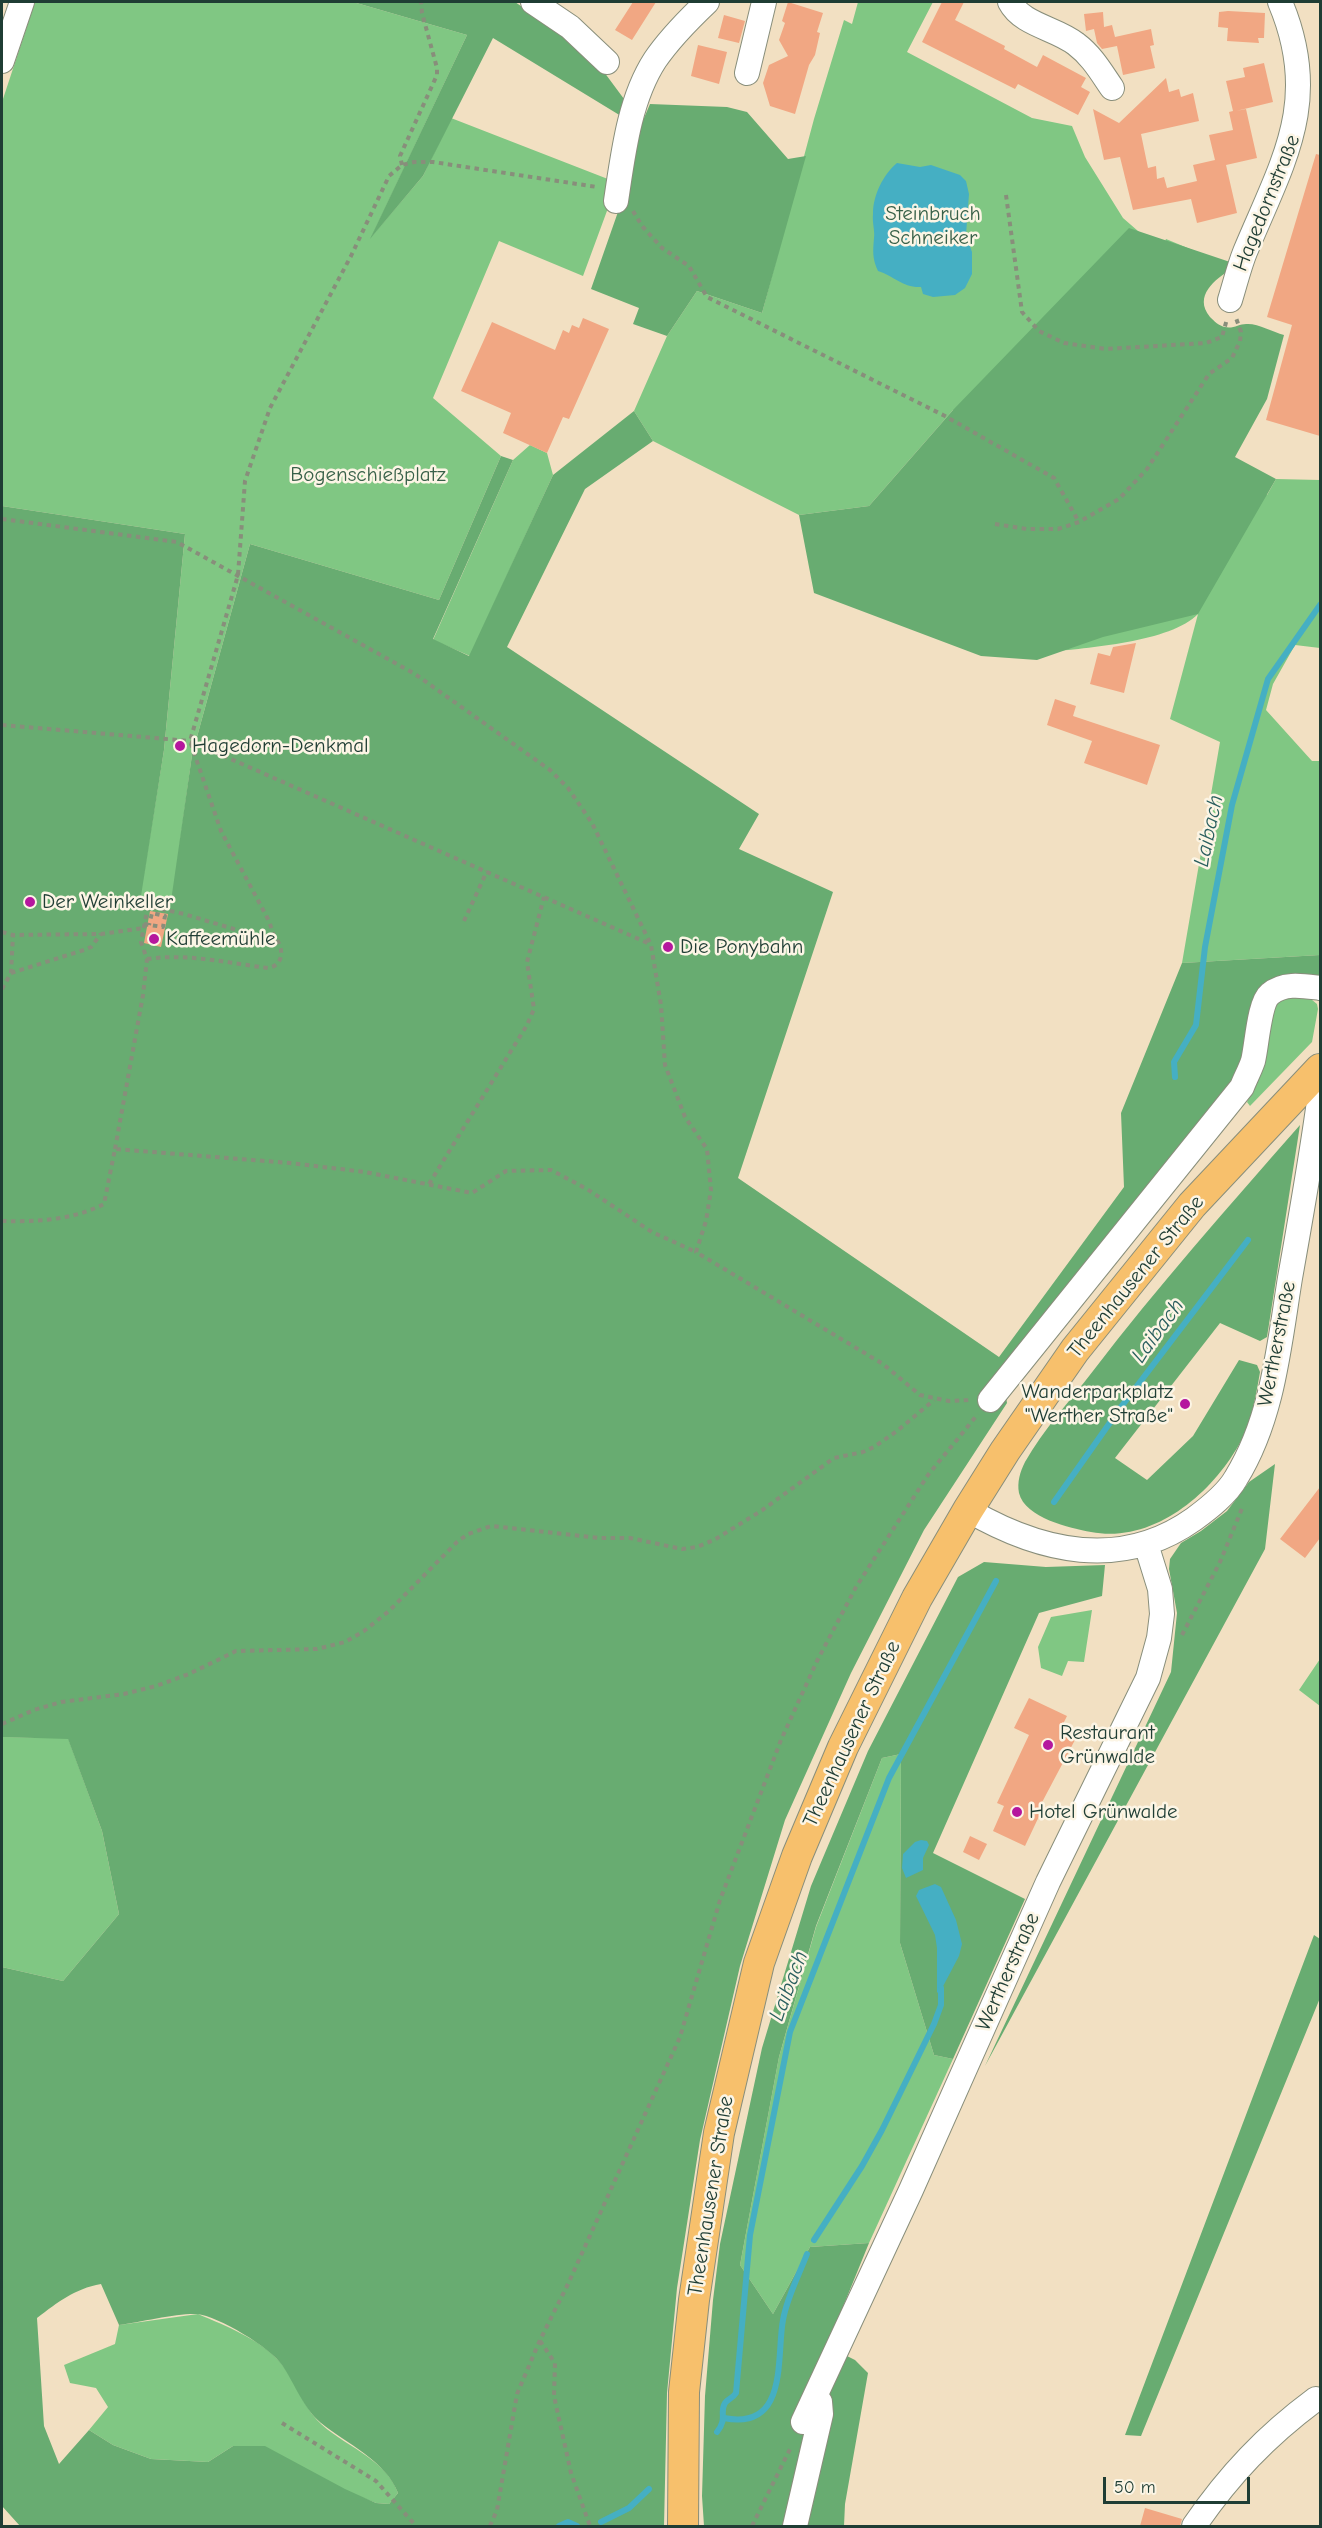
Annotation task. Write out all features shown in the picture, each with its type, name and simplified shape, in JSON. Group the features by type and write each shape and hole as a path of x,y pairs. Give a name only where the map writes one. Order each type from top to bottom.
{"main road":[{"name":"Theenhausener Straße","path":"683,2526 684,2392 694,2300 718,2133 759,1963 797,1856 843,1747 917,1598 968,1510 1005,1451 1075,1350 1192,1205 1320,1069"}],"street":[{"path":"2,61 22,2"},
{"path":"533,2 570,27 608,62"},
{"path":"617,196 624,149 639,95 654,62 677,31 707,2"},
{"path":"747,73 764,2"},
{"path":"1010,2 1022,15 1075,42 1090,56 1112,88"},
{"name":"Hagedornstraße","path":"1230,300 1244,254 1288,157 1300,118 1301,63 1287,16 1280,2"},
{"path":"990,1400 1242,1087 1252,1064 1262,1012 1269,994 1280,988 1292,986 1320,988"},
{"name":"Wertherstraße","path":"968,1510 993,1524 1054,1546 1084,1551 1146,1544 1176,1531 1209,1507 1235,1480 1256,1439 1272,1389 1319,1119 1320,1094"},
{"name":"Wertherstraße","path":"803,2422 911,2190 1048,1882 1148,1678 1159,1638 1162,1614 1160,1589 1146,1544"},
{"path":"795,2526 821,2414 820,2403 815,2394"},
{"path":"1194,2526 1247,2457 1316,2399"}],"path":[{"path":"402,165 400,156 437,75 421,2"},
{"path":"147,959 193,958 268,968 278,965 281,959 282,953 269,921 221,831 190,741 238,575 245,482 270,408 351,256 389,176 402,165 414,162 433,162 627,199 648,233 662,248 694,272 707,297 945,416 1054,478 1079,522"},
{"path":"1006,195 1022,312 1039,331 1064,343 1106,349 1206,343 1218,340 1225,333 1230,300"},
{"path":"995,524 1028,530 1058,529 1079,522 1119,499 1147,469 1209,374 1232,358 1240,341 1241,332 1230,300"},
{"path":"2,519 177,543 415,674 550,770 568,788 592,823 651,945 661,1005 665,1065 685,1117 707,1149 711,1190 706,1221 696,1252"},
{"path":"2,725 190,741 651,945"},
{"path":"464,921 487,872"},
{"path":"429,1184 527,1025 534,1009 527,962 544,897"},
{"path":"146,926 148,906 184,914 267,939 274,936"},
{"path":"2,932 13,935 101,934 146,926 163,927 165,916 152,913 146,926 141,942 147,959 143,995 104,1204 85,1214 29,1222 2,1221"},
{"path":"12,973 91,947 101,934"},
{"path":"2,989 12,973 13,935"},
{"path":"115,1149 290,1163 365,1172 472,1193 506,1171 551,1170 652,1232 696,1252 883,1364 920,1395 935,1400 990,1400"},
{"path":"2,1724 34,1710 61,1702 124,1694 156,1686 189,1674 236,1651 317,1649 345,1642 364,1631 389,1611 457,1542 468,1534 491,1526 600,1538 630,1538 682,1549 697,1547 714,1540 761,1511 834,1458 863,1452 873,1447 935,1400"},
{"path":"490,2526 497,2510 517,2394 680,2037 727,1879 772,1762 816,1661 855,1587 890,1530 927,1475 990,1400"},
{"path":"1180,1640 1220,1562 1245,1501"},
{"path":"540,2340 555,2363 554,2396 571,2472 590,2526"},
{"path":"752,2526 803,2422"},
{"path":"282,2423 376,2481 416,2526"}],"green space":[{"name":"Bogenschießplatz","path":"35,2 353,2 467,35 372,236 423,176 451,118 613,181 611,200 583,276 499,241 433,398 501,456 439,600 250,544 192,755 172,901 140,897 164,750 185,534 2,506 2,102"},
{"path":"353,2 515,2 590,53 624,99 621,116 493,38 423,176 370,239 467,35"},
{"name":"Steinbruch Schneiker","path":"858,2 933,2 907,52 1032,118 1072,126 1085,157 1123,218 1161,251 1166,239 1207,256 1182,312 1204,462 1267,495 1276,479 1320,480 1320,648 1295,645 1273,684 1266,710 1312,761 1320,761 1320,955 1182,963 1220,742 1170,719 1198,614 1185,624 1149,637 1105,646 1047,652 953,410 869,506 799,515 653,441 634,411 667,336 697,291 762,313 814,119 844,20 852,24"},
{"path":"650,104 727,107 747,112 788,159 806,156 762,313 697,291 667,336 633,324 639,308 591,289 626,189 638,132"},
{"path":"1129,228 1233,263 1232,269 1213,283 1205,295 1205,309 1210,317 1225,327 1252,324 1284,335 1267,399 1235,457 1276,479 1198,614 1103,637 1037,660 981,656 814,593 799,515 869,506 953,410"},
{"path":"634,411 653,441 585,489 507,647 759,814 739,849 833,892 738,1178 999,1357 1124,1187 1121,1113 1182,963 1320,955 1320,975 1316,978 1289,979 1244,1058 1230,1090 1001,1369 1007,1403 924,1530 851,1673 785,1820 740,1966 700,2140 677,2288 667,2393 664,2526 20,2526 2,2506 2,1967 63,1981 119,1914 102,1831 68,1739 2,1737 2,506 185,534 164,750 141,896 171,901 192,755 250,544 439,600 501,456 513,460 433,639 469,656 553,475","holes":["101,2284 119,2325 197,2314 218,2320 243,2334 276,2358 315,2417 375,2462 384,2471 398,2493 389,2504 376,2503 265,2446 233,2446 208,2462 151,2459 113,2445 89,2430 59,2464 44,2426 37,2318 74,2293"]},
{"path":"530,445 547,453 553,475 470,656 433,640 513,460"},
{"path":"1306,995 1317,1004 1318,1009 1312,1042 1250,1106 1247,1102 1253,1091 1267,1023 1280,997"},
{"path":"1300,1125 1267,1337 1260,1341 1220,1323 1115,1458 1147,1480 1193,1436 1239,1360 1257,1365 1260,1372 1248,1425 1229,1460 1198,1496 1159,1522 1137,1530 1114,1534 1091,1532 1049,1520 1030,1509 1023,1502 1019,1493 1020,1473 1040,1438 1168,1277"},
{"path":"1275,1464 1265,1549 985,2066 1171,1672 1177,1613 1169,1569 1170,1559 1181,1543 1227,1511 1249,1482"},
{"path":"984,1562 1046,1567 1105,1565 1102,1596 1039,1613 933,1853 1025,1899 953,2059 934,2055 900,1943 901,1754 882,1758 816,1926 779,2057 740,2265 773,2314 810,2247 869,2243 827,2346 855,2360 868,2373 845,2504 844,2526 704,2526 702,2496 705,2396 713,2300 720,2244 762,2048 811,1886 868,1751 958,1577"},
{"path":"1092,1610 1084,1662 1068,1661 1062,1676 1041,1668 1038,1647 1051,1617"},
{"path":"1320,1659 1320,1706 1299,1690"},
{"path":"2,1737 68,1738 102,1831 119,1914 63,1981 2,1967"},
{"path":"901,1754 900,1943 934,2055 953,2059 869,2243 810,2247 773,2314 740,2265 779,2057 816,1927 882,1758"},
{"path":"1314,1935 1320,1939 1320,1998 1141,2436 1125,2435"},
{"path":"198,2314 252,2340 280,2362 317,2420 373,2461 392,2481 398,2493 389,2504 376,2503 233,2446 208,2462 151,2459 113,2445 89,2430 108,2407 96,2388 70,2383 64,2365 115,2344 119,2325"}],"water":[{"path":"897,163 920,167 931,165 960,175 966,181 969,194 966,235 972,252 972,274 965,288 955,295 933,297 923,294 921,287 904,284 878,271 873,254 873,207 887,173"},
{"path":"927,1841 929,1845 923,1858 923,1870 906,1878 902,1868 903,1854 915,1842"},
{"path":"935,1884 941,1887 956,1920 962,1944 959,1956 939,1994 937,1992 935,1935 916,1896 919,1890"}],"building":[{"path":"633,2 656,2 632,40 615,30"},
{"path":"788,2 823,13 817,32 820,33 815,55 809,65 795,114 770,106 763,83 769,65 788,56 779,40 785,23 782,21"},
{"path":"942,2 964,2 955,20 1005,46 1004,49 1037,67 1043,55 1086,78 1081,87 1090,92 1078,115 1018,84 1015,89 922,42"},
{"path":"1103,12 1104,27 1112,25 1115,37 1151,29 1154,45 1150,46 1155,68 1123,75 1117,46 1102,49 1097,43 1094,29 1086,31 1084,14"},
{"path":"1219,12 1265,13 1264,38 1258,38 1259,43 1227,41 1228,28 1218,27"},
{"path":"724,15 745,21 739,43 718,38"},
{"path":"698,45 727,52 719,84 691,76"},
{"path":"1264,63 1273,102 1236,111 1246,109 1257,158 1226,165 1237,213 1197,223 1191,199 1133,210 1120,157 1104,160 1093,109 1119,123 1166,78 1169,92 1179,89 1181,97 1193,93 1199,121 1141,134 1148,168 1156,166 1157,179 1164,177 1167,188 1197,181 1193,165 1215,160 1209,135 1233,130 1229,112 1233,111 1226,81 1245,77 1243,68"},
{"path":"1316,154 1320,155 1320,436 1266,420 1292,325 1267,317"},
{"path":"583,318 609,329 569,419 563,417 547,453 503,433 511,413 461,391 492,322 555,350 563,330 569,333 572,325 579,328"},
{"path":"1136,643 1124,693 1090,684 1098,653 1110,656 1113,647"},
{"path":"1055,699 1076,706 1073,716 1160,745 1147,785 1084,763 1092,741 1047,725"},
{"path":"150,911 168,914 161,947 144,943"},
{"path":"1320,1487 1320,1538 1305,1558 1280,1539"},
{"path":"1029,1698 1067,1716 1060,1730 1076,1738 1039,1808 1042,1810 1025,1846 993,1831 1004,1806 997,1803 1029,1735 1014,1728"},
{"path":"970,1836 987,1844 979,1860 963,1852"},
{"path":"1145,2508 1182,2519 1180,2526 1140,2526"}],"waterway":[{"name":"Laibach","path":"1175,1077 1174,1062 1196,1025 1205,947 1232,805 1268,679 1320,605"},
{"name":"Laibach","path":"1054,1502 1121,1407 1248,1240"},
{"name":"Laibach","path":"717,2432 722,2423 725,2403 736,2393 750,2235 790,2032 889,1778 996,1581"},
{"path":"814,2240 862,2166 882,2130 934,2024 941,2005 941,1988"},
{"path":"724,2418 745,2419 760,2413 769,2402 775,2388 778,2371 785,2311 807,2254"},
{"name":"Laibach","path":"601,2522 629,2508 649,2489"},
{"name":"Laibach","path":"559,2526 568,2522 577,2526"}],"place":[{"name":"Hagedorn-Denkmal","path":"180,746"},
{"name":"Der Weinkeller","path":"30,902"},
{"name":"Kaffeemühle","path":"154,939"},
{"name":"Die Ponybahn","path":"668,947"},
{"name":"Wanderparkplatz \"Werther Straße\"","path":"1185,1404"},
{"name":"Restaurant Grünwalde","path":"1048,1745"},
{"name":"Hotel Grünwalde","path":"1017,1812"}]}
